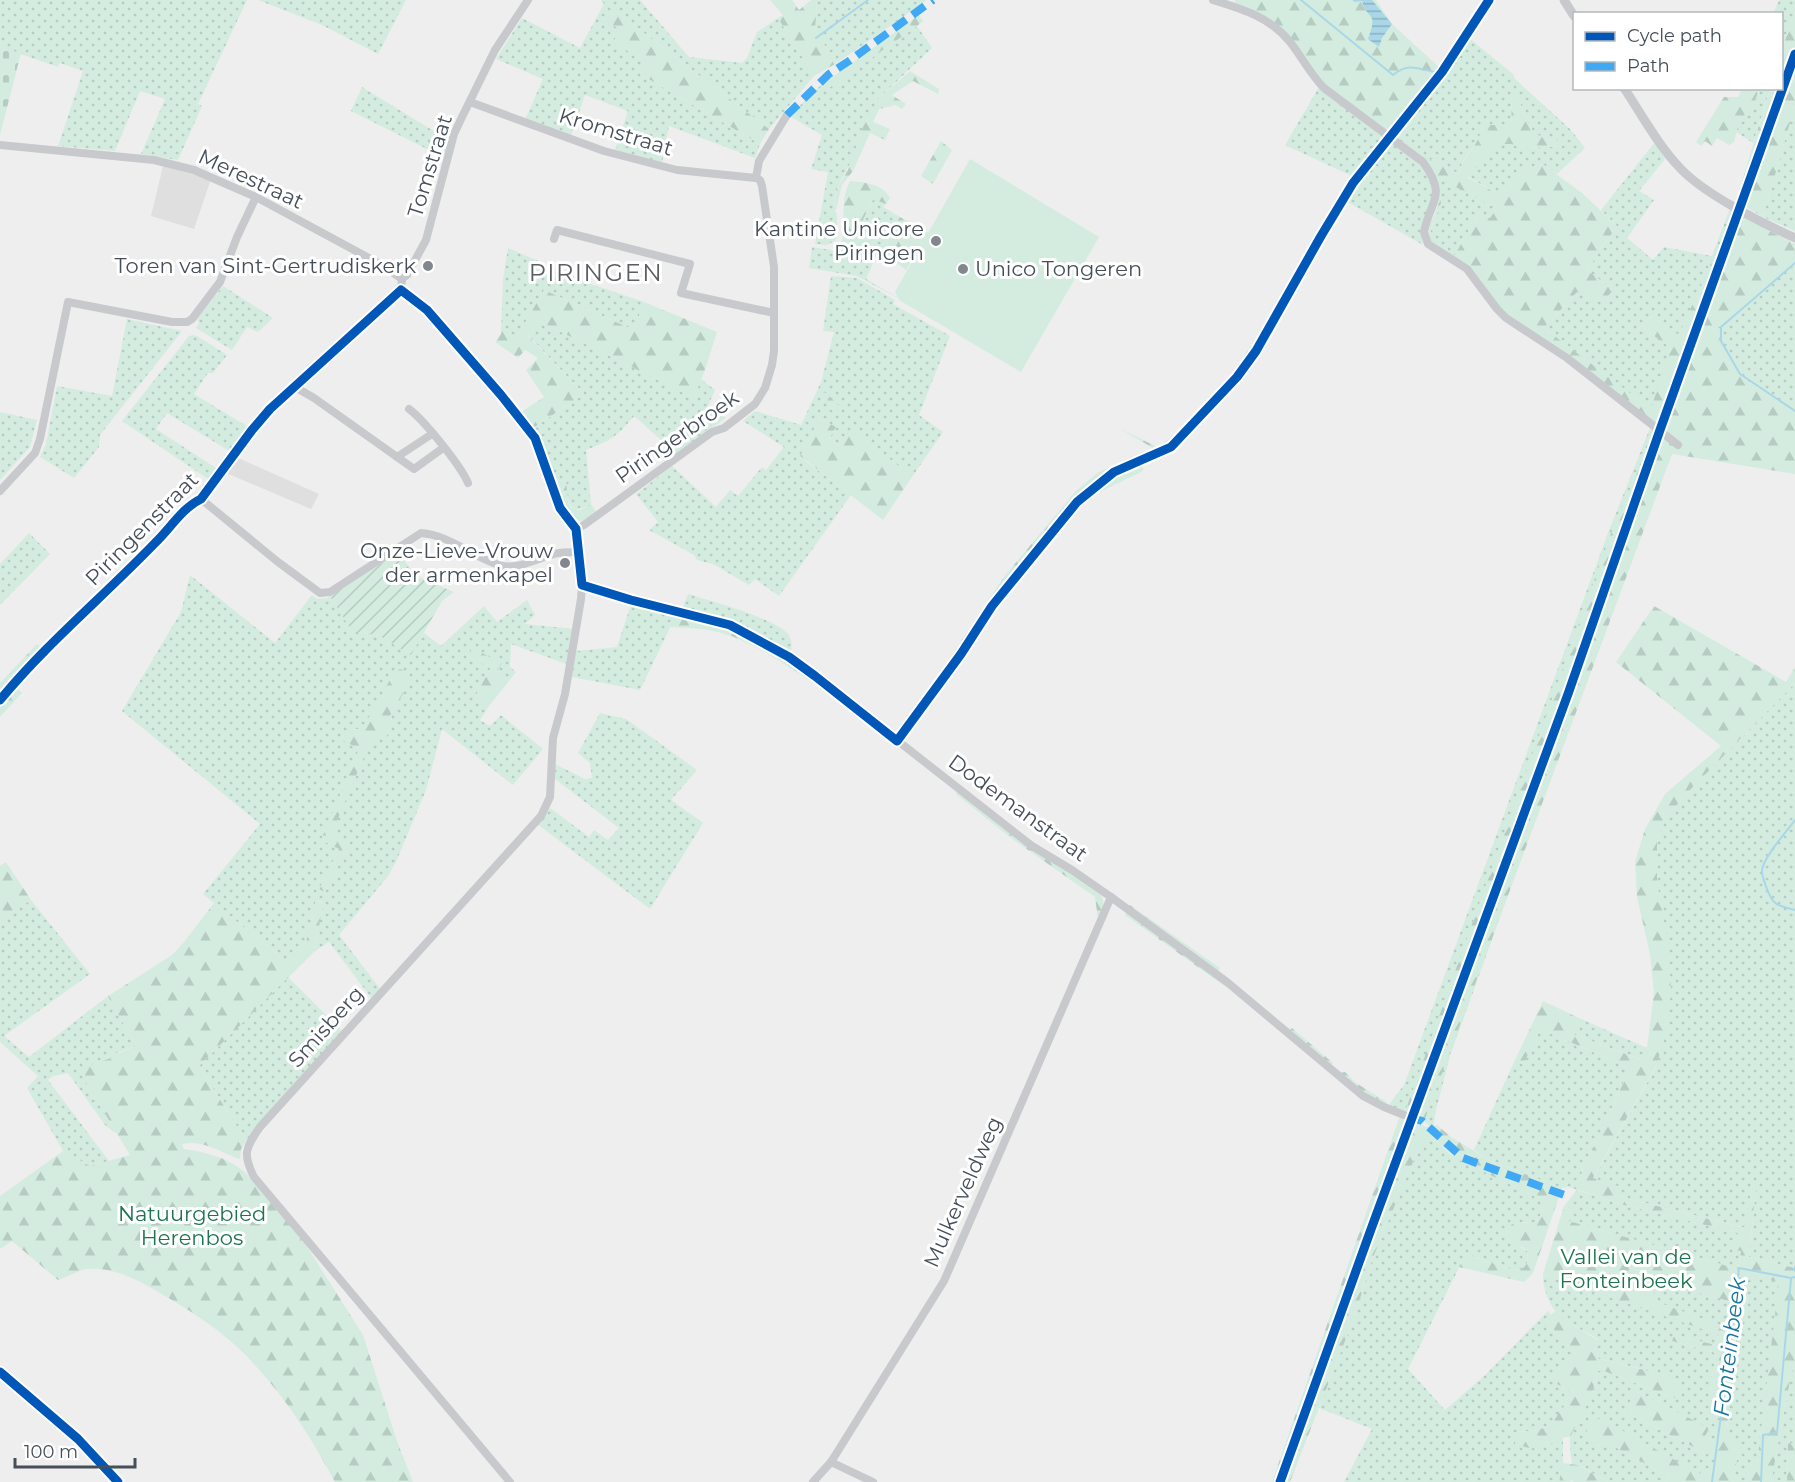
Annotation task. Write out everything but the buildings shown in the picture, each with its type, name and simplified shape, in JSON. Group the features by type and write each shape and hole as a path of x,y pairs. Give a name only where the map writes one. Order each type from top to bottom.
{"street":[{"name":"Tomstraat","path":"402,279 408,275 426,240 454,134 495,50 528,0"},
{"path":"1213,0 1256,14 1270,23 1290,42 1314,79 1424,162 1433,179 1436,193 1424,232 1428,244 1467,269 1506,318 1567,358 1678,445"},
{"path":"897,741 961,654 992,606 1077,502 1114,472 1171,447 1237,377 1256,351 1353,183 1442,72 1489,0"},
{"path":"1564,0 1573,13"},
{"path":"1625,90 1681,170 1695,182 1738,208 1795,237"},
{"name":"Kromstraat","path":"470,102 604,151 677,170 756,178"},
{"path":"756,178 759,160 787,115"},
{"name":"Merestraat","path":"0,145 154,160 194,170 256,197 380,264 402,279"},
{"name":"Piringerbroek","path":"576,529 712,432 731,423 755,404 765,388 774,351 773,258 762,186 760,180 756,178"},
{"path":"0,491 35,453 40,439 68,302 172,322 187,322 192,319 220,282 237,237 256,197"},
{"path":"554,239 556,230 690,264 681,293 774,313"},
{"path":"402,279 401,290 427,310 535,438 560,508 576,529"},
{"name":"Piringenstraat","path":"0,700 43,652 158,541 178,518 201,499 252,430 276,404 401,290"},
{"path":"295,387 414,469 443,448"},
{"path":"409,409 416,414 465,475 468,483"},
{"path":"397,458 432,434"},
{"path":"201,499 320,593 330,592 421,533 431,534 508,567 556,553 577,552"},
{"name":"Smisberg","path":"510,1482 254,1177 246,1159 250,1142 260,1127 546,808 552,781 553,738 574,648 582,585 576,529"},
{"name":"Dodemanstraat","path":"582,585 730,625 798,663 1032,846 1111,897 1227,982 1363,1096 1404,1115"},
{"name":"Mulkerveldweg","path":"813,1482 831,1462 944,1281 1111,897"},
{"path":"0,1371 78,1439 118,1482"},
{"path":"831,1462 873,1482"}],"shaded area":[{"path":"163,166 211,179 194,229 151,216"},
{"path":"236,457 319,494 311,509 226,473"}],"green space":[{"path":"0,0 247,0 198,104 202,106 178,160 141,154 165,99 140,91 115,151 58,146 83,71 60,63 58,67 0,47"},
{"path":"258,0 406,0 378,54 322,25"},
{"path":"601,0 640,0 689,57 742,63 747,58 757,32 778,18 814,76 769,129 614,10 620,29 645,62 640,74 760,144 755,158 669,126 662,163 615,150 628,111 585,95 571,136 525,120 543,79 496,59 522,18 580,48 604,4"},
{"path":"770,0 792,0 799,10 811,0 817,0 815,31 837,63 814,76 778,18 783,15"},
{"path":"817,0 927,0 837,63 815,31"},
{"path":"1235,0 1376,0 1392,24 1440,68 1385,130 1330,91 1263,16 1235,3"},
{"path":"1779,0 1795,0 1795,11 1783,46 1783,12 1774,12"},
{"path":"614,10 769,129 760,144 640,74 645,62 613,42 620,30 607,21"},
{"path":"1795,11 1795,105 1763,217 1736,201 1770,90 1783,90 1783,46"},
{"path":"919,15 923,21 917,26 826,90 821,85"},
{"path":"917,26 932,48 879,98 863,127 852,160 836,190 834,206 837,217 836,240 827,245 815,244 828,172 811,169 822,135 789,116 821,85 826,90"},
{"path":"1469,38 1513,74 1515,79 1571,130 1585,148 1557,174 1544,165 1530,168 1519,175 1501,196 1467,176 1500,144 1527,148 1563,146 1563,141 1544,138 1532,130 1519,98 1512,97 1511,125 1480,137 1465,159 1459,174 1432,159 1427,162 1395,137 1447,74"},
{"path":"0,47 21,53 0,135"},
{"path":"910,71 939,89 938,94 913,81 892,95 906,104 902,109 896,105 879,109 873,122 890,129 885,140 870,133 853,171 842,185 836,210 834,210 836,190 848,170 863,127 879,98"},
{"path":"362,87 450,141 445,158 351,111"},
{"path":"1319,87 1383,135 1382,140 1354,177 1285,145"},
{"path":"1742,90 1759,90 1752,108 1740,119 1734,142 1729,145 1717,138 1712,146 1705,141 1701,146 1696,142 1724,97 1738,97"},
{"path":"1758,90 1770,90 1753,143 1735,131 1740,119 1752,108"},
{"path":"1512,97 1519,98 1532,130 1544,138 1563,141 1563,146 1527,148 1500,144 1467,177 1501,196 1524,171 1544,165 1582,193 1617,226 1587,270 1613,290 1602,303 1577,292 1544,328 1651,409 1670,347 1644,329 1651,316 1679,335 1714,256 1730,245 1742,217 1795,244 1795,264 1714,331 1746,380 1795,410 1795,474 1672,454 1425,1119 1405,1112 1611,533 1655,431 1649,419 1548,341 1499,310 1481,280 1454,256 1479,213 1490,218 1497,208 1438,178 1441,203 1429,235 1432,240 1448,249 1447,253 1429,242 1428,235 1438,195 1427,162 1432,159 1459,174 1463,162 1480,135 1481,128 1490,125 1511,125"},
{"path":"1795,105 1795,231 1763,217"},
{"path":"941,141 952,150 933,184 921,176"},
{"path":"1655,142 1665,159 1639,191 1654,200 1627,238 1653,260 1664,247 1712,256 1730,208 1766,228 1687,317 1679,336 1651,316 1644,329 1670,347 1652,410 1544,328 1577,292 1613,290 1587,270 1617,226 1601,210"},
{"path":"1388,143 1405,150 1420,162 1430,178 1434,196 1424,226 1423,245 1346,201"},
{"path":"970,159 1099,237 1021,372 899,300 895,292"},
{"path":"1438,177 1497,208 1490,218 1479,213 1454,256 1447,253 1448,249 1431,240 1429,236 1441,203"},
{"path":"850,181 878,187 890,198 886,204 873,199 859,228 863,252 850,257 837,251 843,237 844,199"},
{"path":"874,198 886,204 883,207 900,217 879,250 866,279 897,297 857,276 809,268 812,247 837,251 840,254 859,233 863,218"},
{"path":"1340,198 1265,332 1227,386 1179,440 1158,451 1119,428 1157,447 1179,432 1223,385 1240,362 1261,331 1313,237"},
{"path":"900,217 929,233 906,270 879,250"},
{"path":"508,248 594,285 644,302 634,330 544,290 517,337 501,333 503,279"},
{"path":"1795,264 1795,410 1746,380 1714,331"},
{"path":"831,276 857,278 895,300 893,304 950,336 919,415 943,432 912,477 852,429 839,445 829,439 836,427 820,418 800,457 851,495 779,596 755,579 749,585 713,564 697,560 694,555 649,530 658,522 636,494 672,466 716,507 730,490 738,496 762,467 766,470 784,447 743,421 755,411 801,425 821,382 834,332 823,331"},
{"path":"223,286 273,318 258,332 247,327 232,350 196,328 199,323 197,319"},
{"path":"544,290 634,330 644,302 717,332 694,398 539,321 528,336 584,394 533,428 521,412 544,397 526,370 538,358 525,350 518,358 495,342 504,329 517,337"},
{"path":"127,319 182,331 100,435 99,447 74,478 40,457 46,444 57,386 112,396"},
{"path":"539,321 693,397 701,379 715,390 707,408 726,418 676,453 634,416 613,437 586,450 591,504 583,508 573,508 568,500 566,480 553,481 544,448 533,428 584,394 528,335"},
{"path":"193,335 227,355 213,373 208,373 194,394 250,428 231,452 167,413 156,429 219,470 211,481 122,421 189,336"},
{"path":"825,392 842,409 836,415 821,398"},
{"path":"0,412 37,420 30,447 0,480"},
{"path":"820,418 836,427 829,439 839,445 852,428 912,477 883,520 800,456"},
{"path":"1650,428 1665,440 1521,859 1450,1056 1433,1129 1422,1119 1387,1107 1404,1085 1608,533"},
{"path":"1144,453 1143,471 1098,493 1077,510 1048,546 1041,540 1015,569 947,669 944,667 1003,578 1075,492 1097,473"},
{"path":"566,480 568,502 571,508 580,510 591,504 597,513 582,522 566,511 553,481"},
{"path":"29,533 50,554 0,605 0,564"},
{"path":"399,552 414,575 454,592 442,601 411,655 380,636 352,631 330,596"},
{"path":"190,575 275,643 312,595 317,599 330,596 352,631 380,636 410,654 424,633 441,646 484,606 497,622 527,600 535,615 525,624 575,629 569,665 511,644 510,667 516,672 509,681 497,672 502,663 491,667 474,699 489,706 480,720 490,726 501,715 543,749 513,785 442,729 426,790 396,862 388,876 339,935 381,990 372,999 329,942 315,951 323,902 316,900 305,947 289,964 203,894 260,824 122,711 181,612","holes":["393,710 390,716 392,720 370,742 331,833 349,843 325,892 320,889 339,849 322,840 359,749 344,741 354,729 362,729 367,723"]},
{"path":"688,594 771,622 788,634 792,645 791,652 750,628 720,616 719,618 682,610"},
{"path":"631,604 677,613 640,690 572,677 576,651 617,647"},
{"name":"Vallei van de Fonteinbeek","path":"1654,606 1786,682 1795,667 1795,683 1665,818 1657,840 1657,881 1668,944 1671,990 1667,1031 1656,1066 1593,1178 1621,1187 1620,1195 1625,1198 1745,1228 1752,1185 1756,1185 1749,1257 1795,1268 1795,1365 1793,1364 1771,1482 1746,1482 1746,1464 1757,1464 1779,1282 1748,1275 1742,1321 1730,1318 1733,1302 1657,1282 1652,1300 1736,1331 1726,1442 1735,1439 1739,1450 1732,1482 1665,1482 1668,1476 1606,1442 1599,1446 1585,1439 1586,1432 1600,1418 1700,1474 1703,1467 1715,1472 1717,1459 1625,1412 1635,1391 1709,1428 1705,1437 1718,1442 1722,1392 1710,1391 1716,1353 1672,1341 1674,1335 1716,1345 1719,1335 1543,1274 1564,1206 1571,1209 1569,1221 1738,1269 1741,1251 1734,1250 1738,1233 1624,1205 1569,1187 1579,1179 1624,1081 1632,1069 1540,1029 1523,1065 1515,1060 1543,1001 1579,1018 1573,1034 1639,1059 1647,1048 1654,993 1650,954 1637,897 1635,862 1645,829 1665,794 1721,746 1616,662"},
{"path":"677,613 718,622 720,616 750,628 791,652 787,658 813,677 810,681 764,652 726,634 703,629 670,627"},
{"path":"37,644 42,648 10,680 22,693 0,717 0,683"},
{"path":"472,648 502,663 497,672 509,681 489,706 474,699 491,667 468,658"},
{"path":"403,670 406,676 406,688 390,716 392,727 388,735 370,742 332,833 350,842 325,892 319,889 339,849 321,840 359,749 344,741 346,730 362,729 395,671"},
{"path":"1795,683 1795,1268 1749,1257 1756,1186 1752,1185 1746,1228 1625,1198 1593,1179 1656,1067 1657,840 1665,818"},
{"path":"600,713 626,719 697,770 671,800 703,823 650,909 537,824 550,808 589,837 594,830 608,840 619,828 555,779 555,764 585,779 592,778 590,763 578,753"},
{"path":"957,791 1101,893 1104,906 1098,919 1095,897 1011,838 956,794"},
{"path":"6,862 31,900 0,920 0,866"},
{"path":"31,900 90,974 4,1036 29,1057 108,996 136,1046 116,1053 117,1056 79,1070 117,1134 105,1125 68,1073 53,1076 48,1080 109,1161 90,1166 63,1151 27,1088 38,1076 0,1042 0,920"},
{"name":"Natuurgebied Herenbos","path":"316,900 323,903 315,951 199,1066 246,1141 241,1149 240,1159 205,1145 182,1144 184,1149 217,1156 246,1173 304,1242 363,1335 397,1441 413,1482 335,1482 291,1409 250,1360 208,1324 152,1288 125,1275 97,1269 85,1269 58,1280 12,1241 0,1249 0,1196 63,1151 90,1166 130,1155 78,1069 117,1056 116,1054 136,1046 108,996 172,955 214,903 289,964 305,947"},
{"path":"1130,905 1220,968 1215,976 1230,990 1125,915"},
{"path":"288,977 343,1032 246,1141 199,1066"},
{"path":"1579,1018 1647,1048 1640,1059 1573,1034"},
{"path":"1292,1028 1333,1063 1330,1066 1289,1031"},
{"path":"1540,1029 1632,1069 1624,1081 1579,1179 1569,1187 1562,1188 1489,1160 1474,1150 1515,1060 1523,1064"},
{"path":"1345,1072 1356,1083 1387,1102 1385,1105 1375,1101 1339,1073"},
{"path":"1400,1116 1426,1127 1437,1125 1451,1137 1489,1160 1562,1188 1533,1273 1524,1282 1459,1267 1466,1254 1516,1271 1523,1268 1528,1258 1527,1251 1523,1247 1511,1244 1506,1237 1507,1228 1514,1223 1536,1222 1542,1213 1542,1205 1538,1198 1459,1160 1433,1139 1423,1138 1372,1260 1354,1318 1290,1482 1272,1482"},
{"path":"1423,1137 1433,1139 1450,1154 1538,1198 1542,1210 1536,1222 1514,1223 1507,1228 1506,1237 1527,1251 1528,1258 1523,1268 1516,1271 1466,1254 1408,1369 1445,1410 1483,1377 1548,1311 1551,1315 1545,1320 1577,1355 1557,1384 1574,1392 1548,1426 1516,1432 1553,1442 1558,1437 1563,1437 1563,1463 1559,1482 1344,1482 1372,1429 1319,1408 1354,1318 1372,1260"},
{"path":"1577,1190 1624,1205 1739,1233 1735,1249 1741,1250 1738,1269 1568,1221 1571,1209 1564,1206"},
{"path":"1543,1274 1719,1334 1716,1345 1674,1335 1672,1341 1716,1353 1710,1391 1722,1392 1718,1442 1705,1437 1709,1429 1635,1391 1625,1412 1717,1459 1715,1472 1700,1475 1600,1418 1599,1446 1606,1442 1668,1476 1665,1482 1608,1482 1579,1465 1572,1464 1570,1438 1594,1388 1598,1371 1604,1371 1677,1399 1643,1369 1599,1359 1595,1348 1599,1341 1571,1324 1559,1309 1555,1311 1546,1294"},
{"path":"1748,1274 1780,1282 1757,1464 1746,1464 1746,1482 1732,1482 1739,1450 1726,1442 1736,1332 1652,1300 1657,1281 1733,1302 1742,1320"},
{"path":"1559,1308 1571,1324 1599,1341 1595,1348 1599,1359 1666,1375 1681,1385 1681,1395 1677,1399 1604,1371 1598,1371 1590,1397 1570,1437 1558,1439 1541,1448 1515,1444 1516,1432 1542,1428 1553,1422 1559,1410 1564,1407 1574,1392 1557,1384 1553,1378 1577,1355 1545,1320"},
{"path":"1793,1363 1795,1365 1795,1444 1788,1444 1787,1482 1771,1482"},
{"path":"1788,1444 1795,1444 1795,1482 1787,1482"},
{"path":"1563,1463 1578,1465 1608,1482 1574,1482 1571,1480 1570,1482 1559,1482"}],"water":[{"path":"1352,0 1372,0 1392,24 1382,38 1379,47 1368,39 1372,20 1362,1"},
{"path":"1356,1257 1359,1257 1351,1286 1355,1292 1354,1296 1346,1286"}],"waterway":[{"path":"816,38 868,0"},
{"path":"1301,0 1393,75 1408,68 1434,72"},
{"name":"Fonteinbeek","path":"1795,263 1721,327 1721,341 1740,374 1795,411"},
{"name":"Fonteinbeek","path":"1795,820 1770,852 1762,871 1769,895 1774,902 1795,910"},
{"name":"Fonteinbeek","path":"1712,1482 1739,1268 1795,1277"},
{"path":"1761,1482 1763,1435 1777,1433 1791,1279"}],"marked path":[{"path":"787,115 829,74 933,0"},
{"path":"1409,1117 1422,1121 1463,1158 1564,1195"}],"cycle path":[{"path":"0,700 56,639 136,563 182,513 201,499 270,409 401,290 427,310 535,438 560,508 576,529 582,585 730,625 789,657 897,741 961,654 992,606 1077,502 1114,472 1171,447 1237,377 1256,351 1353,183 1442,72 1489,0"},
{"path":"1783,87 1795,54"},
{"path":"1280,1482 1568,694 1782,90"},
{"path":"0,1372 78,1439 118,1482"}],"place":[{"name":"Kantine Unicore Piringen","path":"936,241"},
{"name":"Toren van Sint-Gertrudiskerk","path":"428,266"},
{"name":"Unico Tongeren","path":"963,269"},
{"name":"Onze-Lieve-Vrouw der armenkapel","path":"565,563"}],"district":[{"name":"PIRINGEN","path":"596,273"}]}
